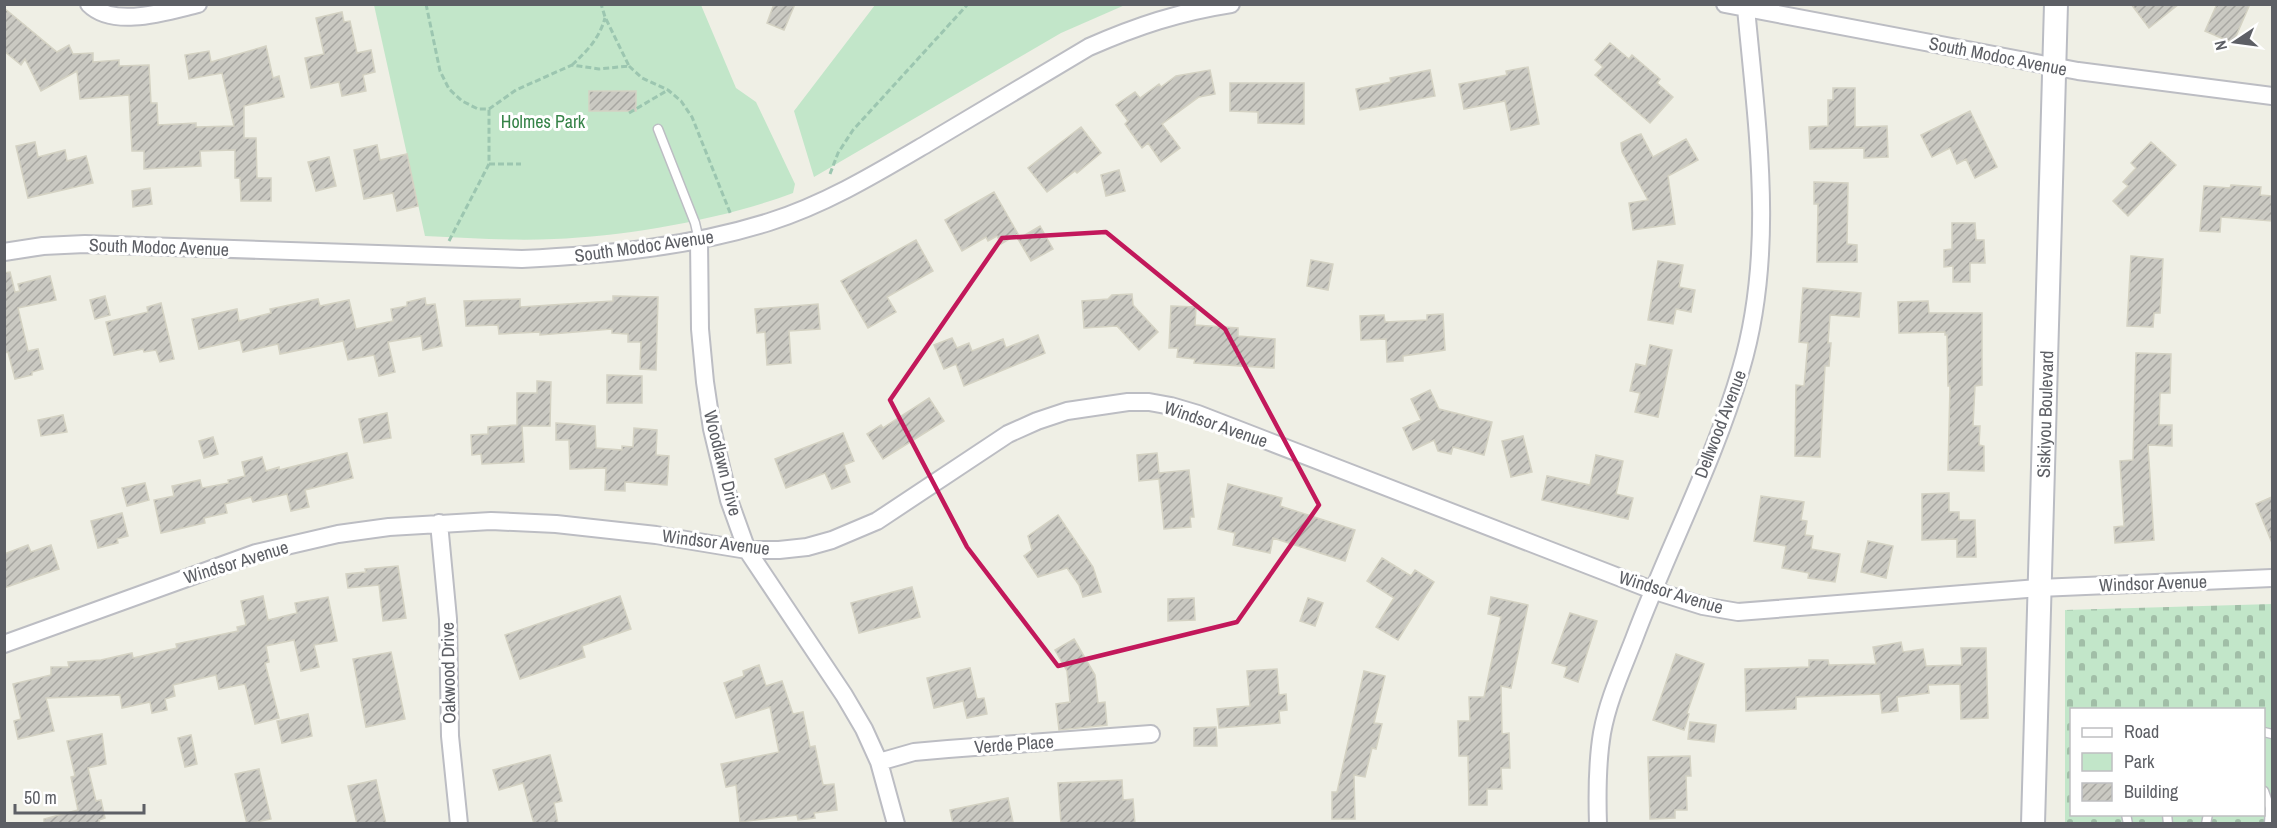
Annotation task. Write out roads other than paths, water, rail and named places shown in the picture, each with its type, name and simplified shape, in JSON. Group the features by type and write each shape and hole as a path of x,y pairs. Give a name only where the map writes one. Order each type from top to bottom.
{"street":[{"path":"89,4 105,14 116,16 149,15 198,4"},
{"name":"South Modoc Avenue","path":"4,252 44,246 85,244 522,259 585,256 699,240 771,221 815,205 1089,47 1158,19 1231,4"},
{"name":"South Modoc Avenue","path":"1725,4 2054,67 2272,96"},
{"name":"Siskiyou Boulevard","path":"2033,824 2056,4"},
{"name":"Dellwood Avenue","path":"1598,824 1598,758 1608,706 1652,590 1726,418 1751,333 1763,237 1760,160 1746,8"},
{"name":"Woodlawn Drive","path":"699,240 700,329 712,429 729,500 747,550 844,695 879,762 896,824"},
{"name":"Windsor Avenue","path":"4,644 256,553 338,534 439,523 491,521 556,524 656,535 747,550 807,547 852,533 903,506 1008,434 1066,411 1128,402 1149,402 1198,414 1652,590 1703,606 1738,612 2039,588 2272,578"},
{"name":"Oakwood Drive","path":"439,523 448,619 450,736 459,824"},
{"name":"Verde Place","path":"879,762 914,752 1150,734"}],"lane":[{"path":"658,129 695,223 699,240"},
{"path":"2265,793 2270,808 2269,824"}],"park label":[{"name":"Holmes Park","path":"543,121"}]}
